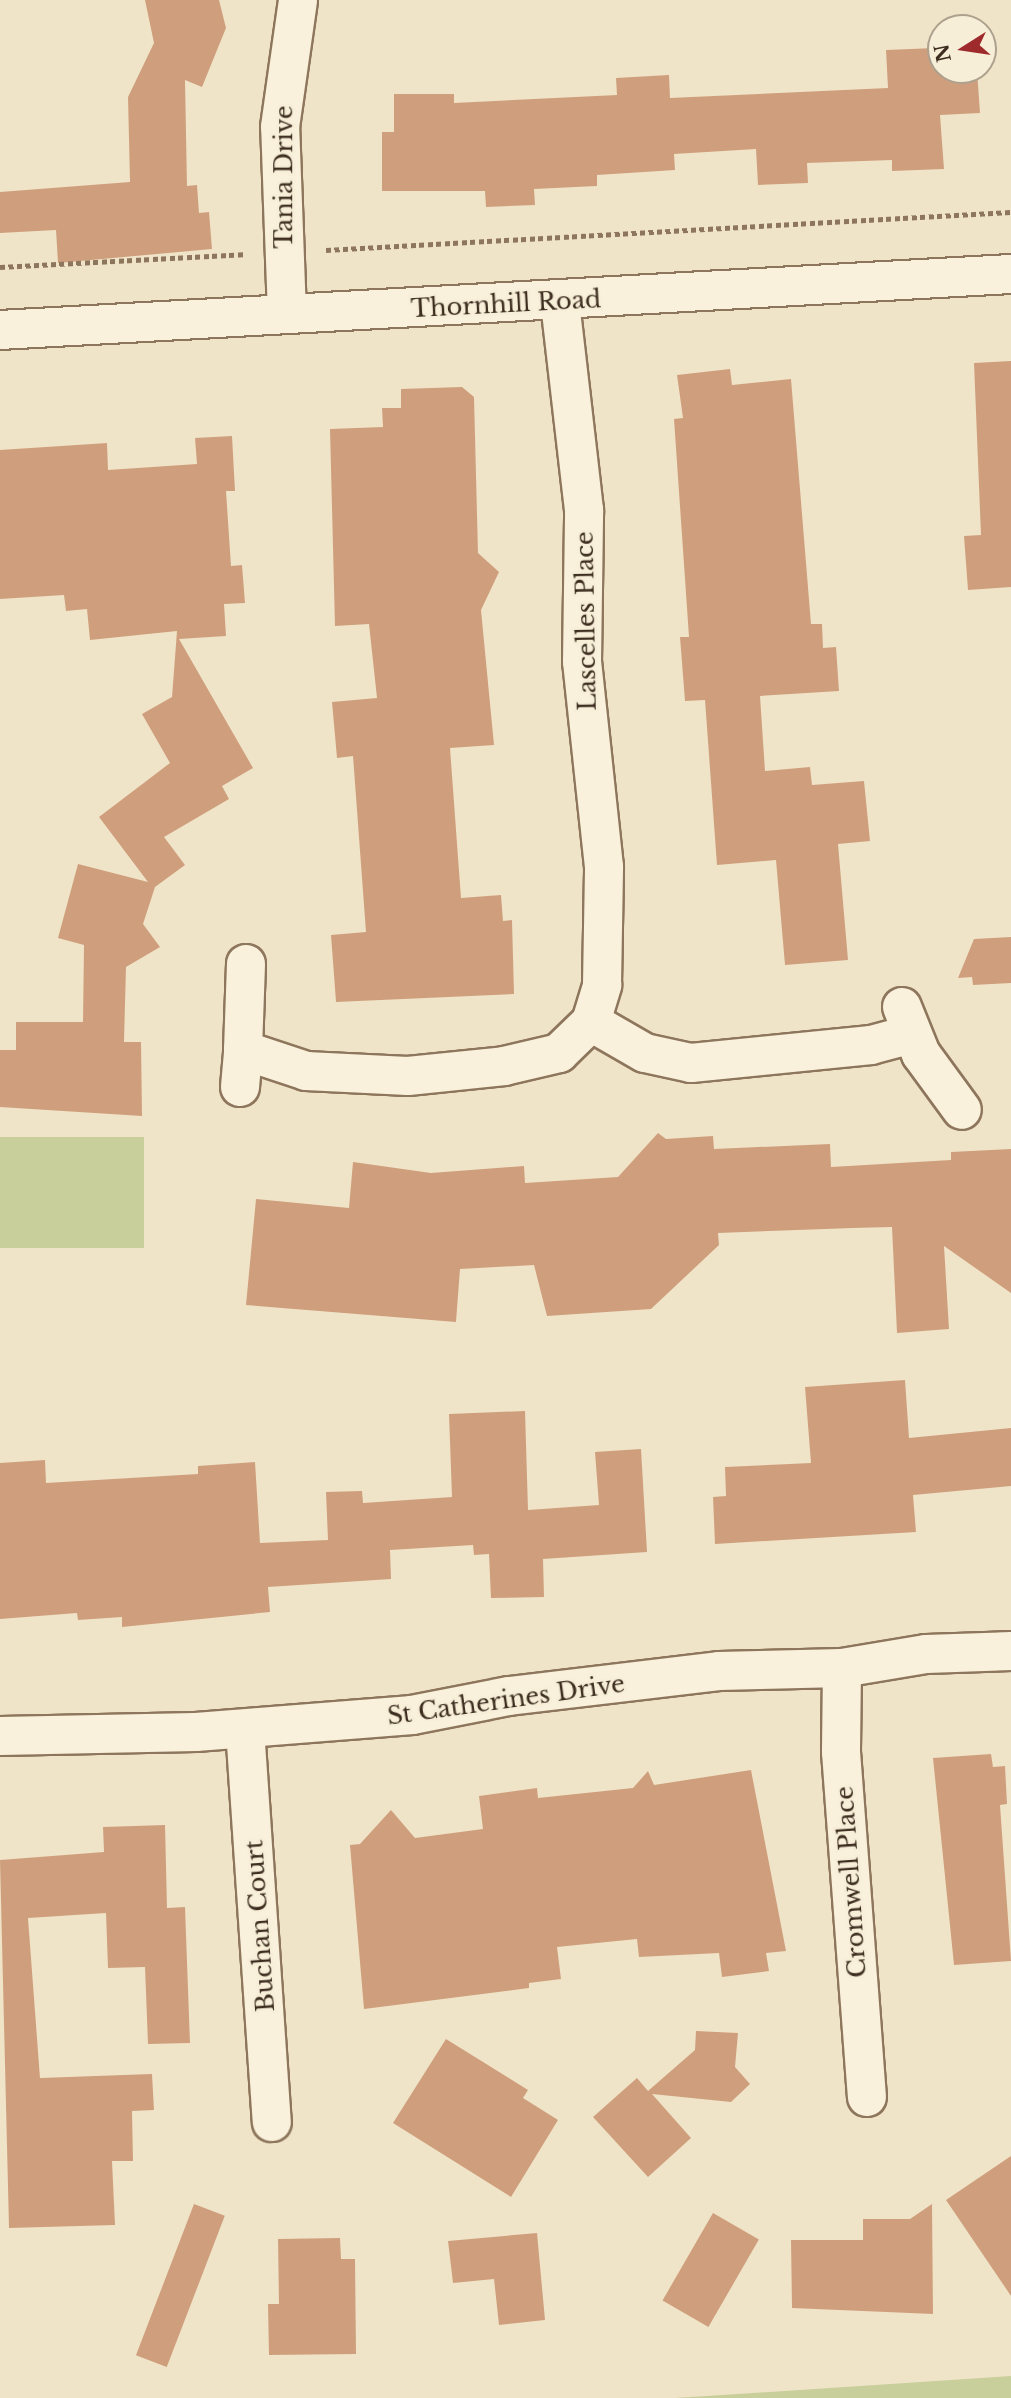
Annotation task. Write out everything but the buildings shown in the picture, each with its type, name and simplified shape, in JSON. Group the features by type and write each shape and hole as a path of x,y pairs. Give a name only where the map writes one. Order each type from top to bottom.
{"street":[{"name":"Tania Drive","path":"287,314 280,127 298,0"},
{"name":"Thornhill Road","path":"0,330 560,302 1011,274"},
{"name":"Lascelles Place","path":"246,964 242,1069 436,1074 550,1056 572,1044 591,1022 602,985 604,867 582,662 584,510 560,302"},
{"path":"591,1022 645,1053 691,1063 871,1045 907,1021 962,1110"},
{"name":"St Catherines Drive","path":"0,1735 245,1729 412,1715 509,1696 719,1671 842,1668 926,1654 1011,1651"},
{"name":"Cromwell Place","path":"842,1668 841,1752 867,2096"},
{"name":"Buchan Court","path":"245,1729 272,2122"}],"path":[{"path":"0,267 1011,212"}],"green space":[{"path":"0,1137 144,1137 144,1248 0,1248"},
{"path":"1011,2376 1011,2398 674,2398 707,2396"}]}
